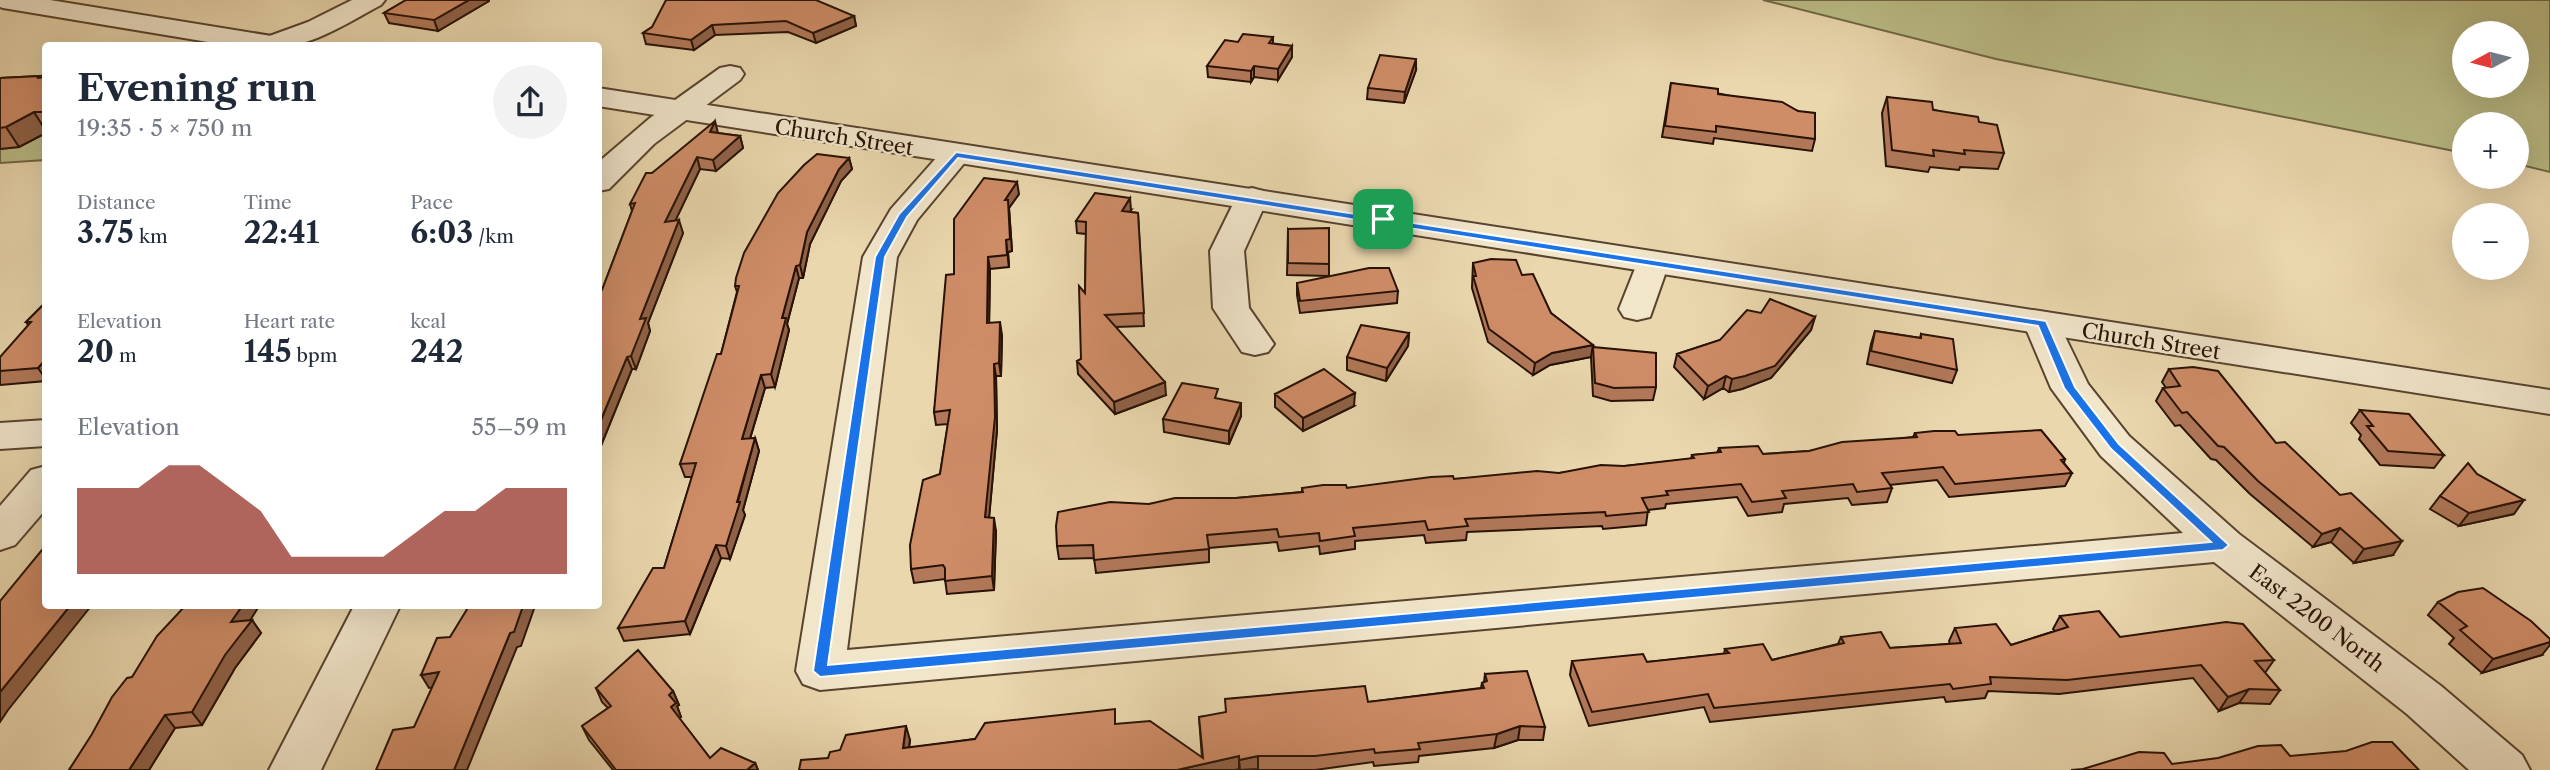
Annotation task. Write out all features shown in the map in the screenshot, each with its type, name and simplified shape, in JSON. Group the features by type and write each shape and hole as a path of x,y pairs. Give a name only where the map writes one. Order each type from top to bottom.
{"street":[{"path":"3,0 261,42"},
{"path":"286,42 372,0"},
{"path":"602,177 680,110 730,74"},
{"name":"Church Street","path":"602,98 956,155 1252,198 2547,407"},
{"path":"956,155 903,216 880,257 820,671 2223,545"},
{"path":"1252,198 1227,251 1231,308 1255,344"},
{"path":"1637,309 1652,263"},
{"name":"East 2200 North","path":"2042,324 2070,388 2115,446 2223,545 2424,700 2504,770"},
{"path":"0,436 42,433"},
{"path":"0,534 42,485"},
{"path":"295,770 376,609"}],"green space":[{"path":"1763,0 2550,0 2550,172 2529,167 2529,112 2452,112 2452,151 1996,59"},
{"path":"42,135 42,160 0,163 0,149 19,147"}],"building":[{"path":"406,0 469,0 434,20 384,13"},
{"path":"666,0 816,0 854,16 813,33 786,21 712,25 691,40 643,33 652,27"},
{"path":"1243,34 1273,37 1269,43 1292,46 1278,69 1254,66 1251,71 1207,66 1225,40 1238,42"},
{"path":"1380,55 1416,59 1405,92 1368,88"},
{"path":"42,77 42,112 34,112 0,128 0,78"},
{"path":"1671,83 1718,89 1718,94 1782,102 1798,111 1815,113 1815,139 1716,126 1716,132 1665,126"},
{"path":"1887,97 1932,102 1933,110 1978,117 1979,122 1997,125 2004,153 1964,150 1965,154 1933,150 1934,156 1892,150"},
{"path":"715,121 710,132 740,136 713,160 697,157 665,222 679,220 640,319 646,318 602,417 602,290 635,203 630,204 646,173 652,173"},
{"path":"817,154 849,158 839,169 807,232 800,265 796,266 782,318 786,318 771,374 761,375 742,439 755,438 737,502 740,502 726,546 716,545 685,621 618,628 653,568 664,568 696,463 680,464 717,354 721,354 739,286 735,286 736,278 744,253 778,193"},
{"path":"984,178 1017,182 1005,200 1008,200 1010,239 1006,240 1007,255 988,257 987,323 1000,322 999,363 994,364 995,417 985,517 994,518 992,576 945,581 943,565 911,569 910,545 923,480 940,474 950,410 934,412 946,275 954,274 954,219"},
{"path":"1095,193 1130,198 1122,211 1138,213 1144,313 1105,315 1165,382 1114,402 1077,361 1081,359 1079,286 1085,293 1086,222 1076,221"},
{"path":"1329,228 1329,264 1288,263 1288,229"},
{"path":"1491,259 1516,260 1522,275 1533,274 1551,313 1593,345 1552,353 1535,363 1489,329 1473,276 1476,276 1473,263"},
{"path":"1369,268 1389,268 1398,291 1300,301 1297,283"},
{"path":"1770,299 1815,317 1775,366 1732,379 1726,376 1708,386 1677,354 1720,340 1747,310 1761,313"},
{"path":"42,306 42,364 38,368 0,371 0,357 31,322 26,322"},
{"path":"1361,325 1409,333 1387,368 1347,357"},
{"path":"1875,331 1921,338 1921,334 1953,339 1957,370 1871,351"},
{"path":"1593,347 1656,353 1656,387 1614,388 1595,383"},
{"path":"2193,367 2218,371 2276,443 2285,442 2340,495 2351,493 2402,541 2364,549 2340,528 2322,534 2258,481 2224,447 2218,446 2187,412 2182,413 2163,388 2180,386 2169,369"},
{"path":"1324,369 1355,393 1303,418 1275,394"},
{"path":"1182,383 1218,389 1215,398 1241,403 1229,431 1163,419"},
{"path":"2360,410 2409,414 2444,455 2388,451 2367,426 2373,426"},
{"path":"2041,430 2065,459 2061,460 2072,473 1955,484 1943,467 1882,473 1892,488 1857,492 1853,484 1782,491 1786,498 1752,502 1741,484 1666,491 1668,495 1642,498 1649,512 1606,516 1605,512 1465,519 1468,526 1428,530 1425,521 1353,528 1355,536 1320,541 1319,533 1279,537 1277,529 1207,535 1209,549 1094,560 1093,545 1057,546 1058,512 1110,502 1149,504 1175,498 1236,498 1303,492 1302,488 1323,485 1346,485 1347,488 1431,477 1453,476 1454,479 1537,471 1559,473 1601,465 1624,466 1694,458 1692,455 1721,452 1719,448 1758,446 1763,454 1809,451 1842,442 1917,437 1915,433 1934,431 1955,431 1958,435"},
{"path":"2468,463 2477,474 2524,500 2469,513 2440,496"},
{"path":"42,550 42,609 68,609 0,692 0,601"},
{"path":"2483,588 2531,621 2550,642 2493,659 2460,630 2467,626 2438,602 2458,592"},
{"path":"182,609 240,609 231,622 252,620 225,655 192,712 165,715 129,770 69,770 112,697 127,678 132,677 157,636"},
{"path":"467,609 522,609 454,770 376,770 393,730 414,727 439,672 421,675 437,638 450,637"},
{"path":"2099,611 2120,637 2226,622 2243,624 2274,660 2255,661 2280,690 2249,689 2228,697 2201,665 2067,680 1990,677 1991,684 1953,689 1950,684 1714,708 1708,694 1592,712 1572,661 1643,654 1647,662 1729,653 1725,649 1763,644 1772,660 1844,643 1841,637 1881,632 1890,648 1961,643 1955,628 1996,624 2011,645 2068,627 2060,616"},
{"path":"638,650 673,691 669,695 676,703 671,707 710,758 721,748 755,763 747,770 616,770 582,726 611,706 596,688"},
{"path":"1527,671 1545,727 1520,726 1497,734 1418,743 1420,749 1375,753 1374,749 1315,756 1258,756 1239,760 1239,756 1177,770 799,770 801,760 828,758 830,752 840,750 846,735 906,726 903,748 975,739 985,723 1115,709 1115,724 1150,721 1203,758 1199,717 1226,712 1225,699 1365,686 1368,702 1484,688 1482,683 1487,681 1485,674"},
{"path":"2372,742 2392,742 2419,770 2071,770 2083,769 2139,752 2164,753 2172,764 2218,758 2258,746 2281,745 2290,756 2346,751"}],"route":[{"path":"956,155 1383,219 2042,324 2070,388 2115,446 2223,545 820,671 880,257 903,216 956,155"}]}
